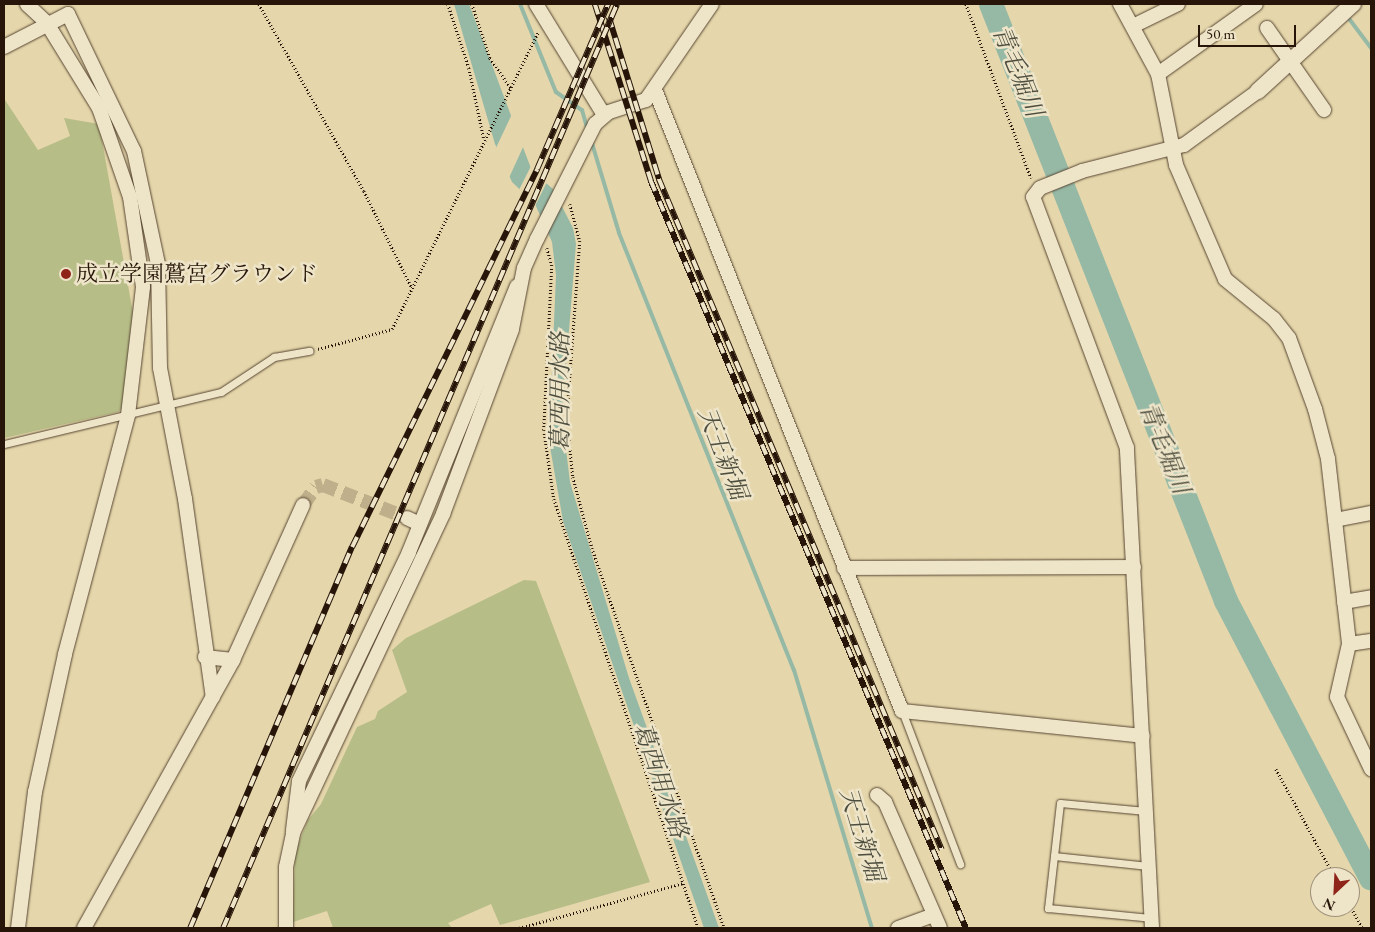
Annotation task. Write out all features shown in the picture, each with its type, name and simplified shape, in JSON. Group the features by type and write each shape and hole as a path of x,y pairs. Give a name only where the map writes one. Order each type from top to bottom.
{"street":[{"path":"18,928 36,792 65,654 128,415 143,287 130,197 99,108 46,22 27,4"},
{"path":"536,4 599,120"},
{"path":"286,928 286,867 293,833 444,514 512,329 521,282 540,233 563,194 583,143 599,120 646,100 656,90 668,64 712,4"},
{"path":"1120,4 1158,74 1166,100 1171,150 1225,280 1274,319 1292,345 1328,459 1349,644 1337,697 1371,770"},
{"path":"1133,26 1178,4"},
{"path":"1158,74 1256,4"},
{"path":"1152,923 1134,567 1125,436 1036,216 1038,189 1082,171 1171,150 1210,130 1258,91 1353,4"},
{"path":"4,47 46,22 68,14 134,150 158,264 160,368 169,408 205,657 213,697"},
{"path":"1268,28 1324,110"},
{"path":"656,90 902,711 1143,736"},
{"path":"293,833 292,812 298,781 337,706 420,524 510,297 521,282"},
{"path":"84,928 233,660 303,505"},
{"path":"1335,520 1371,513"},
{"path":"407,518 420,524"},
{"path":"844,568 1134,567"},
{"path":"1344,602 1371,597"},
{"path":"1349,644 1371,641"},
{"path":"205,657 233,660"},
{"path":"335,744 331,731 337,706"},
{"path":"877,795 885,802 937,922 898,928"}],"lane":[{"path":"4,444 128,415 169,408 221,392 274,357 309,351"},
{"path":"902,711 960,864"},
{"path":"1146,811 1060,803 1048,908 1152,923"},
{"path":"1054,856 1148,866"}],"path":[{"path":"260,4 364,191 412,288"},
{"path":"448,4 469,68 484,140"},
{"path":"472,4 490,58 510,88"},
{"path":"966,4 1038,189"},
{"path":"309,351 392,329 541,26"},
{"path":"563,194 580,241 567,419 573,477 592,548 724,928"},
{"path":"540,233 552,265 544,414 554,499 698,928"},
{"path":"1276,769 1329,867"},
{"path":"519,928 683,883"}],"green space":[{"name":"成立学園鷲宮グラウンド","path":"5,100 38,150 70,136 64,118 99,124 135,324 126,405 118,412 4,438"},
{"path":"524,580 536,581 650,882 500,925 491,904 448,923 452,928 333,928 327,911 293,922 295,852 308,820 321,804 357,727 375,719 378,711 407,692 392,650 406,638"}],"water":[{"name":"葛西用水路","path":"454,4 469,4 532,171 553,189 573,228 576,244 562,417 570,482 629,678 719,928 704,928 563,521 549,441 556,275 552,242 535,204 512,182 495,144"}],"pier":[{"path":"512,114 524,145 508,180 495,150"},
{"path":"532,164 547,182 534,208 519,190"}],"waterway":[{"name":"天王新堀","path":"520,4 556,92 582,110 587,128"},
{"name":"青毛堀川","path":"991,4 1226,601 1371,878"},
{"path":"1347,16 1371,48"},
{"name":"天王新堀","path":"591,140 619,233 794,670 872,928"}],"tunnel":[{"path":"303,505 316,487 323,485 407,518"}],"railway":[{"path":"595,4 651,181 966,928"},
{"path":"190,928 352,547 537,169 608,4"},
{"path":"223,928 617,4"},
{"path":"609,17 659,179 942,850"}],"place":[{"name":"成立学園鷲宮グラウンド","path":"66,274"}]}
